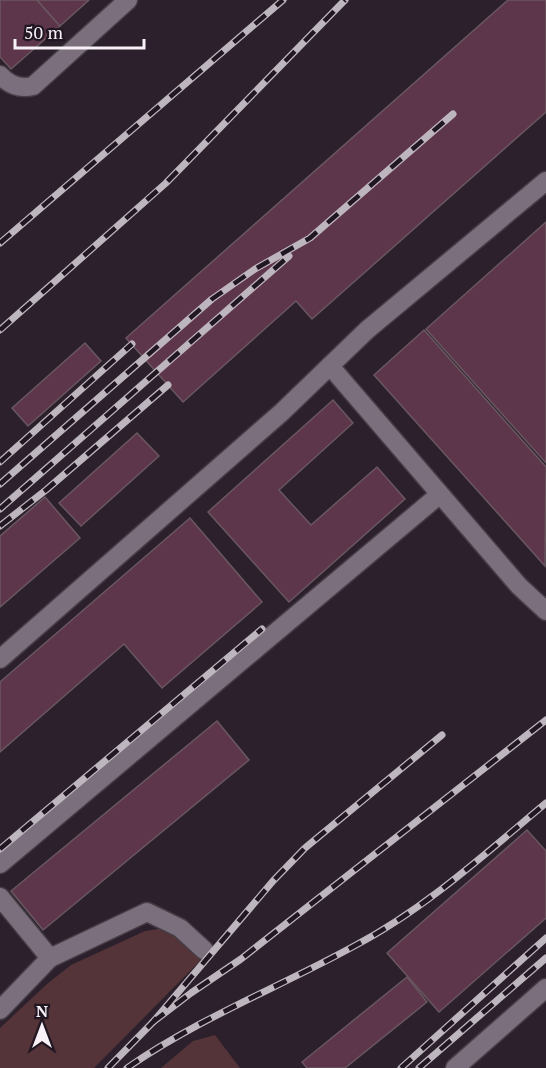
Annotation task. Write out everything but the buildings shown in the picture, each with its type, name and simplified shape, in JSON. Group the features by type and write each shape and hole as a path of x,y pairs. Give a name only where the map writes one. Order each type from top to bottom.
{"street":[{"path":"0,75 7,82 16,86 33,86 129,0"},
{"path":"0,659 282,412 367,330 546,181"},
{"path":"330,366 519,586 546,611"},
{"path":"0,864 439,495"},
{"path":"0,897 50,958"},
{"path":"0,1010 50,958 147,912 180,928 204,950"},
{"path":"455,1068 546,988"}],"shaded area":[{"path":"164,928 203,958 94,1068 0,1068 0,1028 47,984 71,965 145,931"},
{"path":"215,1035 240,1068 161,1068 193,1041"}],"railway":[{"path":"0,243 283,0"},
{"path":"0,330 166,183 345,0"},
{"path":"0,484 212,299 255,269 310,238 453,114"},
{"path":"0,509 289,256"},
{"path":"0,462 132,344"},
{"path":"0,526 46,490 168,385"},
{"path":"0,849 262,629"},
{"path":"153,1022 241,959 546,720"},
{"path":"108,1068 153,1022 273,881 305,848 442,735"},
{"path":"127,1068 182,1034 382,930 455,879 546,803"},
{"path":"401,1068 546,938"},
{"path":"419,1068 546,958"}]}
